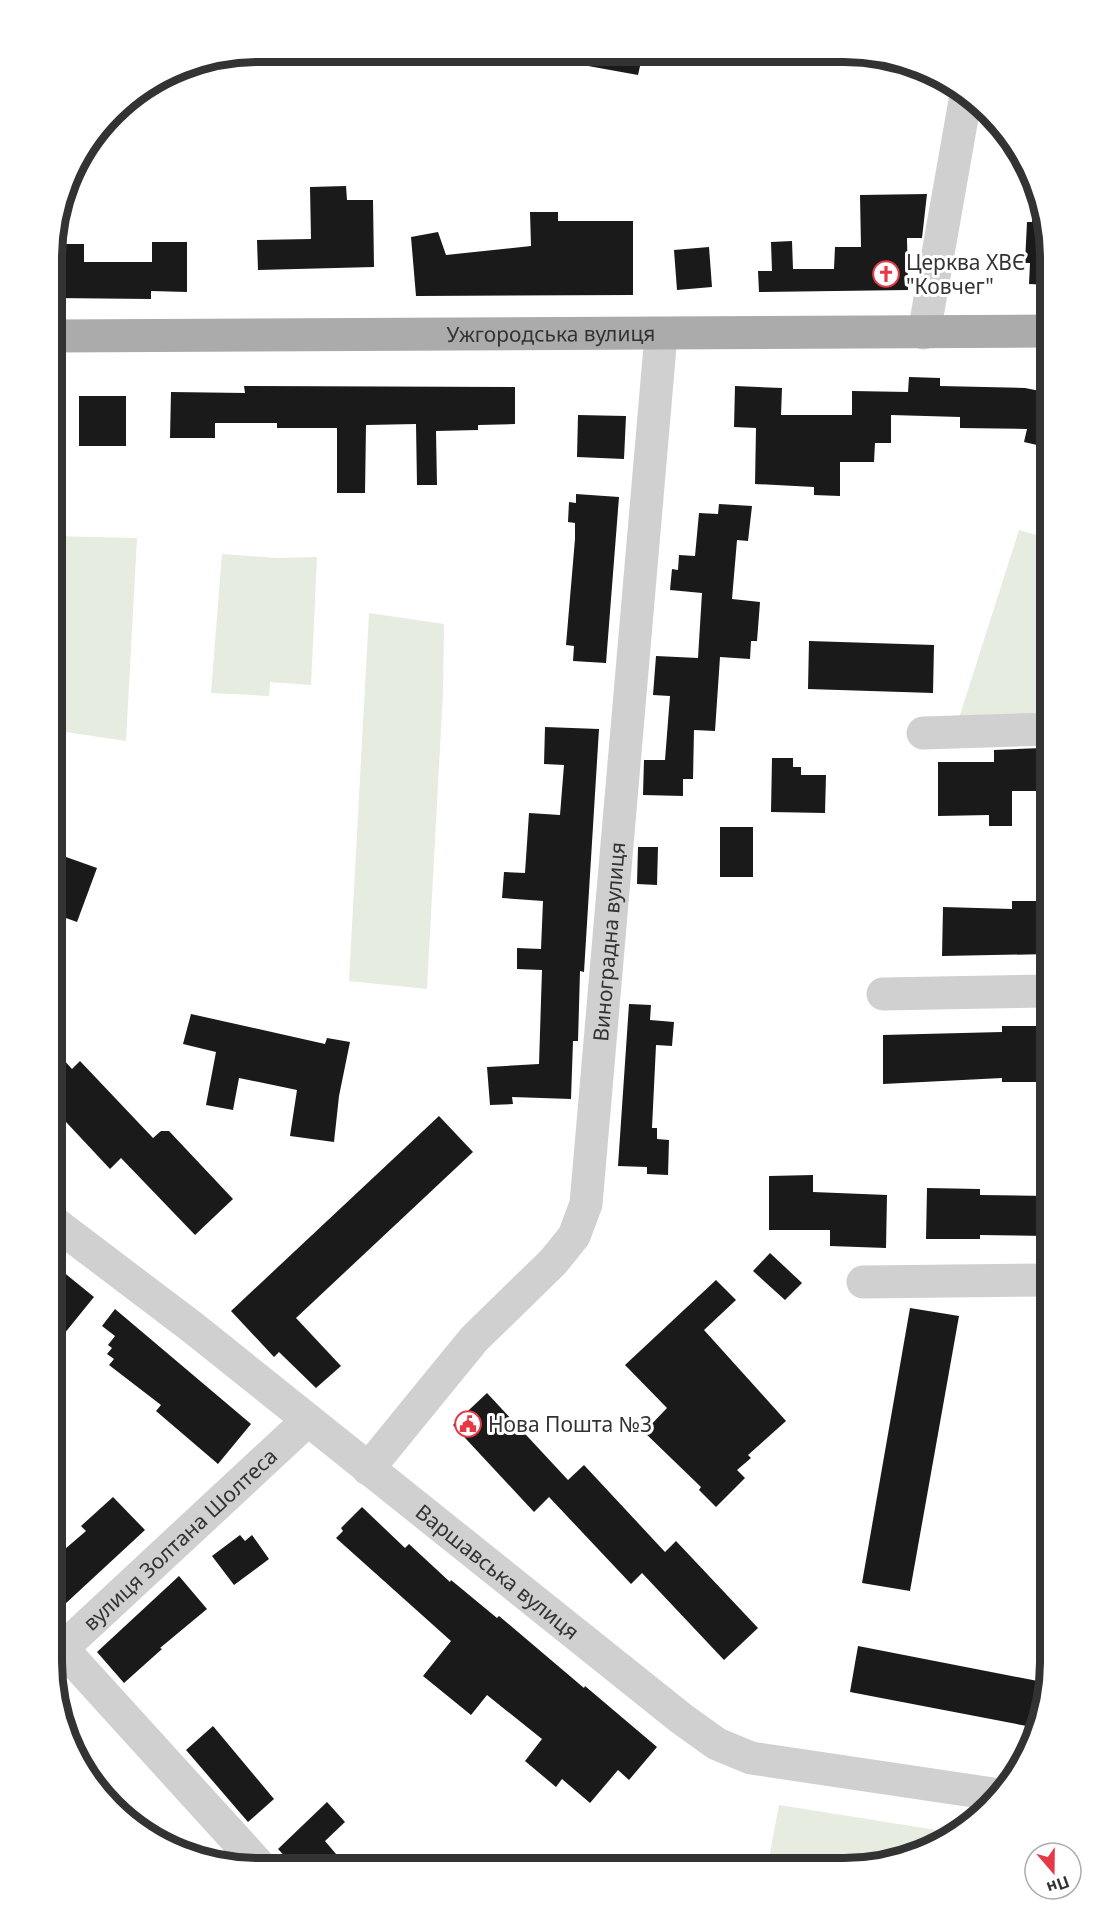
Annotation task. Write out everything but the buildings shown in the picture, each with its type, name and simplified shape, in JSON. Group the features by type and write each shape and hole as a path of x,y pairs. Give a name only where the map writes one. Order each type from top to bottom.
{"main road":[{"name":"Ужгородська вулиця","path":"62,336 661,335 1040,331"}],"street":[{"path":"924,333 965,103"},
{"name":"Виноградна вулиця","path":"368,1469 474,1339 553,1262 574,1236 586,1204 661,335"},
{"path":"923,733 1040,729"},
{"path":"883,994 1039,991"},
{"name":"Варшавська вулиця","path":"62,1229 308,1420 682,1719 717,1744 751,1758 988,1793"},
{"path":"863,1282 1039,1280"},
{"name":"вулиця Золтана Шолтеса","path":"62,1642 308,1420"},
{"path":"62,1655 252,1858"}],"shaded area":[{"path":"1019,530 1040,536 1040,715 959,718"},
{"path":"62,536 137,538 126,741 62,731"},
{"path":"222,554 278,558 317,557 311,685 270,682 269,696 211,693"},
{"path":"369,613 444,624 443,692 427,989 349,981"},
{"path":"779,1805 942,1831 919,1843 882,1854 844,1858 769,1858"}],"place":[{"name":"Церква ХВЄ \"Ковчег\"","path":"886,274"},
{"name":"Нова Пошта №3","path":"468,1424"}]}
